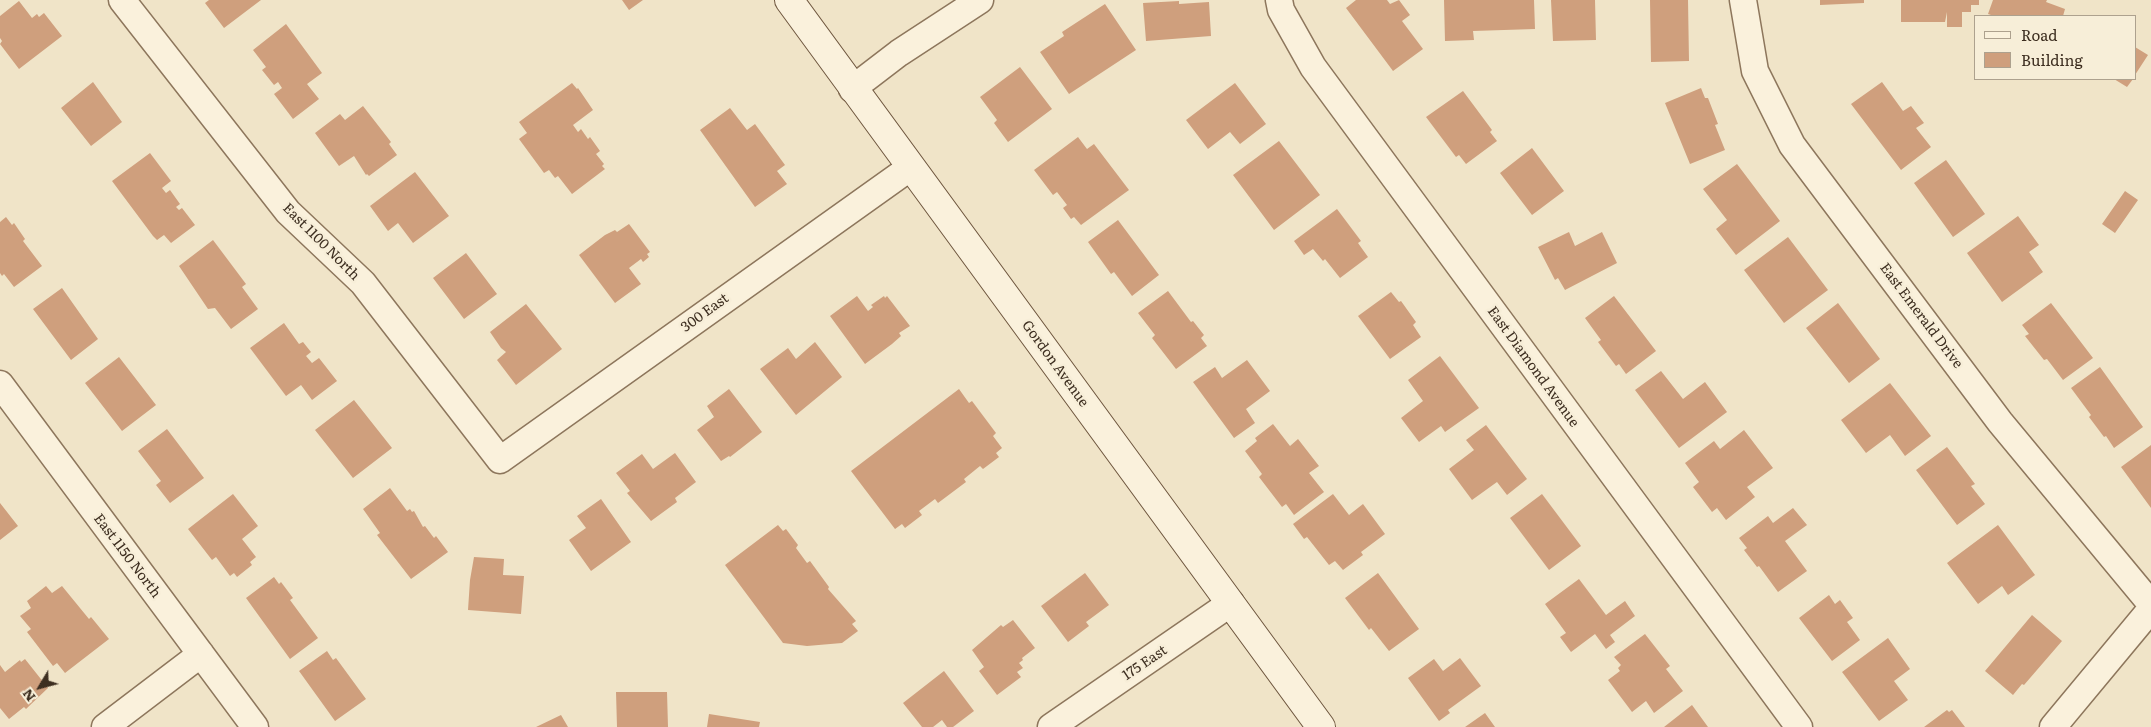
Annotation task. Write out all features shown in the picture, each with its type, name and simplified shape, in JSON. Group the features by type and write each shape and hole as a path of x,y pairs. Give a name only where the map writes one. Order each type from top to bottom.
{"main road":[{"name":"Gordon Avenue","path":"789,0 852,89 1321,727"}],"street":[{"name":"East 1100 North","path":"122,0 288,212 363,284 500,460"},
{"path":"852,89 899,53 980,0"},
{"name":"East Diamond Avenue","path":"1279,0 1281,10 1313,67 1798,727"},
{"name":"East Emerald Drive","path":"1743,0 1755,71 1792,145 2000,422 2151,604"},
{"name":"300 East","path":"500,460 911,167"},
{"name":"East 1150 North","path":"0,384 255,727"},
{"name":"175 East","path":"1054,724 1231,603"},
{"path":"2053,727 2151,609"},
{"path":"105,727 200,654"}],"building":[{"path":"209,0 261,0 224,28 205,3"},
{"path":"622,0 643,0 629,10"},
{"path":"1356,0 1387,0 1390,4 1399,0 1410,15 1402,21 1423,49 1393,71 1346,8"},
{"path":"1444,0 1534,0 1535,29 1473,31 1474,40 1445,41"},
{"path":"1551,0 1595,0 1596,40 1553,41"},
{"path":"1650,0 1688,0 1689,61 1651,62"},
{"path":"1820,0 1864,0 1864,3 1820,5"},
{"path":"1901,0 1979,0 1979,5 1971,5 1971,12 1962,12 1962,27 1947,27 1947,12 1945,22 1901,22"},
{"path":"1993,0 2047,0 2046,2 2065,9 2063,15 1988,14"},
{"path":"19,1 32,18 37,14 39,17 44,13 62,36 19,69 0,44 2,41 0,38 0,16"},
{"path":"1179,1 1179,4 1209,2 1211,36 1146,41 1143,3"},
{"path":"1105,4 1136,50 1069,94 1040,52 1064,36 1062,32"},
{"path":"286,24 322,73 307,84 319,99 293,119 274,94 282,88 278,82 274,85 262,70 266,67 253,50"},
{"path":"2136,48 2148,55 2136,73"},
{"path":"1020,67 1052,109 1008,142 994,123 997,120 980,97"},
{"path":"2116,80 2132,80 2127,87"},
{"path":"93,82 122,122 91,146 61,108"},
{"path":"1882,82 1903,111 1911,106 1924,123 1916,128 1931,147 1901,170 1851,104"},
{"path":"572,83 578,88 593,110 573,125 578,132 581,129 588,139 590,137 600,151 596,154 604,164 602,166 605,169 572,194 558,176 555,178 549,170 544,173 519,139 527,133 519,122"},
{"path":"1235,83 1266,124 1240,144 1230,132 1208,149 1186,120"},
{"path":"1701,88 1705,98 1708,98 1718,124 1715,125 1725,150 1690,164 1665,103"},
{"path":"1463,91 1492,130 1490,132 1497,141 1466,164 1459,155 1456,157 1426,117"},
{"path":"363,106 391,142 389,144 397,155 369,176 366,175 354,156 339,166 315,133 340,114 345,120"},
{"path":"730,108 747,130 755,124 785,165 777,171 787,184 755,207 700,130"},
{"path":"1078,137 1087,149 1094,144 1129,190 1081,225 1074,217 1071,219 1063,208 1067,205 1057,192 1053,195 1034,170"},
{"path":"1279,141 1320,195 1274,230 1233,175"},
{"path":"1532,148 1564,191 1532,215 1500,173"},
{"path":"150,153 171,181 162,188 166,193 170,190 180,204 176,207 179,210 182,208 195,225 171,243 164,235 157,240 153,236 112,181"},
{"path":"1946,160 1985,214 1953,237 1914,183"},
{"path":"1737,164 1780,221 1736,255 1716,229 1727,220 1703,189"},
{"path":"415,172 449,216 413,243 398,223 388,231 370,206"},
{"path":"2125,191 2138,200 2115,233 2102,224"},
{"path":"1337,209 1361,241 1358,243 1368,257 1340,278 1325,259 1323,261 1313,249 1304,255 1294,241"},
{"path":"2018,216 2039,245 2029,252 2043,272 2002,302 1967,253"},
{"path":"6,217 12,225 14,223 25,239 23,241 42,266 14,287 4,274 2,276 0,273 0,222"},
{"path":"1118,220 1159,275 1132,296 1114,272 1111,274 1088,242"},
{"path":"629,224 650,252 647,254 649,257 643,262 641,259 629,268 641,284 615,303 579,255 605,235 615,230 617,232"},
{"path":"1569,232 1575,246 1602,232 1617,263 1565,290 1558,278 1555,280 1538,247"},
{"path":"1788,237 1828,290 1784,323 1744,270"},
{"path":"213,240 246,284 242,287 258,309 231,329 215,308 208,309 179,266"},
{"path":"466,253 497,294 464,319 433,278"},
{"path":"62,288 98,339 71,360 33,309"},
{"path":"1168,291 1191,322 1193,321 1204,335 1201,338 1207,346 1176,369 1152,338 1155,335 1138,313"},
{"path":"1391,292 1399,302 1401,301 1416,322 1413,325 1421,337 1390,359 1358,316"},
{"path":"857,296 868,311 873,307 871,305 887,296 910,326 899,333 901,336 892,344 865,364 830,316"},
{"path":"1614,296 1656,351 1626,374 1619,364 1616,366 1598,342 1601,340 1585,318"},
{"path":"1838,303 1880,359 1849,383 1806,328"},
{"path":"2051,303 2093,358 2063,380 2047,359 2044,360 2025,336 2029,334 2022,325"},
{"path":"526,304 562,349 516,385 497,360 506,352 490,332"},
{"path":"284,323 299,344 303,342 311,352 306,356 312,363 319,358 337,381 312,400 301,385 286,396 250,348"},
{"path":"815,342 842,377 796,415 760,369 788,348 796,359"},
{"path":"1440,356 1479,408 1445,432 1441,426 1419,442 1401,418 1423,401 1408,380"},
{"path":"119,357 156,405 122,431 85,383"},
{"path":"1247,360 1270,391 1246,409 1255,423 1234,438 1193,382 1215,367 1222,378"},
{"path":"2100,367 2143,427 2114,448 2089,417 2091,415 2071,388"},
{"path":"1661,371 1683,399 1705,382 1727,412 1679,448 1635,390"},
{"path":"1890,383 1931,436 1905,456 1890,435 1866,453 1841,420"},
{"path":"729,389 762,432 730,457 721,461 697,430 714,417 707,406"},
{"path":"959,389 969,403 972,401 996,433 993,436 1002,448 996,453 999,457 983,469 980,466 964,479 966,482 938,503 935,499 919,511 922,515 905,528 902,524 895,529 851,471"},
{"path":"354,400 392,448 353,478 315,430"},
{"path":"1273,424 1290,446 1298,439 1319,466 1309,473 1324,492 1294,515 1286,504 1282,507 1259,477 1262,474 1245,451 1257,441 1255,438"},
{"path":"1486,425 1527,479 1507,495 1497,482 1472,500 1449,469 1474,450 1466,440"},
{"path":"167,429 204,478 170,503 156,485 161,481 138,451"},
{"path":"1744,430 1773,468 1747,487 1755,497 1726,520 1717,508 1712,512 1693,487 1699,482 1685,463 1714,441 1720,449"},
{"path":"2151,445 2151,508 2121,467"},
{"path":"1947,447 1975,484 1971,486 1985,504 1957,525 1916,470"},
{"path":"675,453 696,482 675,498 677,502 651,521 627,493 630,491 616,473 642,454 653,469"},
{"path":"390,488 407,511 410,509 412,512 414,511 423,527 425,526 434,538 436,536 448,552 411,579 377,535 380,533 363,509"},
{"path":"233,494 258,526 242,539 256,557 250,562 252,565 237,577 234,573 230,576 216,557 212,560 188,529"},
{"path":"1333,494 1349,515 1363,504 1385,534 1361,552 1363,555 1343,570 1335,561 1329,565 1307,537 1304,539 1293,524"},
{"path":"1542,494 1581,546 1549,570 1510,518"},
{"path":"601,499 631,542 591,571 569,540 586,528 577,516"},
{"path":"0,503 18,526 0,540"},
{"path":"1793,508 1807,525 1785,541 1807,571 1778,592 1759,566 1757,567 1744,550 1747,548 1739,538 1768,516 1773,523"},
{"path":"778,525 783,531 786,529 798,545 796,548 807,563 810,561 829,587 828,589 856,621 852,624 858,631 842,643 807,646 783,643 725,565"},
{"path":"1998,525 2035,575 2008,595 2002,586 1978,604 1947,563"},
{"path":"474,557 504,559 503,575 524,576 521,614 468,610"},
{"path":"1085,573 1109,605 1086,622 1089,626 1068,642 1041,606"},
{"path":"1378,573 1419,629 1389,651 1371,628 1369,630 1345,598"},
{"path":"274,577 279,584 281,582 293,598 290,600 318,638 290,659 246,598"},
{"path":"1579,579 1606,615 1625,601 1635,616 1610,635 1615,642 1606,649 1595,634 1571,652 1560,637 1566,633 1545,604"},
{"path":"46,586 52,593 62,586 89,619 91,617 109,639 65,673 57,663 53,666 27,632 31,629 20,616 31,608 27,601"},
{"path":"1829,595 1835,604 1840,600 1853,618 1847,622 1860,640 1832,661 1799,618"},
{"path":"2032,615 2062,641 2013,695 1985,671"},
{"path":"1013,620 1035,648 1022,658 1023,660 1019,663 1023,668 1017,672 1021,677 997,695 979,671 984,667 972,650 1001,625 1003,627"},
{"path":"1645,634 1670,666 1666,669 1683,691 1654,713 1646,701 1632,712 1608,680 1620,671 1618,668 1621,665 1614,657"},
{"path":"1888,638 1910,669 1894,681 1908,700 1879,721 1842,672"},
{"path":"327,651 333,660 336,658 366,699 335,721 299,671"},
{"path":"1460,658 1481,686 1448,710 1450,713 1439,721 1408,678 1434,659 1443,671"},
{"path":"25,659 48,688 26,709 24,707 9,719 0,708 0,665 5,672 20,660 21,662"},
{"path":"944,671 974,711 953,727 947,727 942,720 933,727 922,727 903,703"},
{"path":"616,692 667,692 668,727 617,727"},
{"path":"1692,705 1708,727 1664,727"},
{"path":"1947,710 1949,712 1952,710 1965,727 1924,727"},
{"path":"1485,713 1495,727 1465,727"},
{"path":"709,714 760,722 759,727 707,727"},
{"path":"561,715 568,727 536,727"}]}
